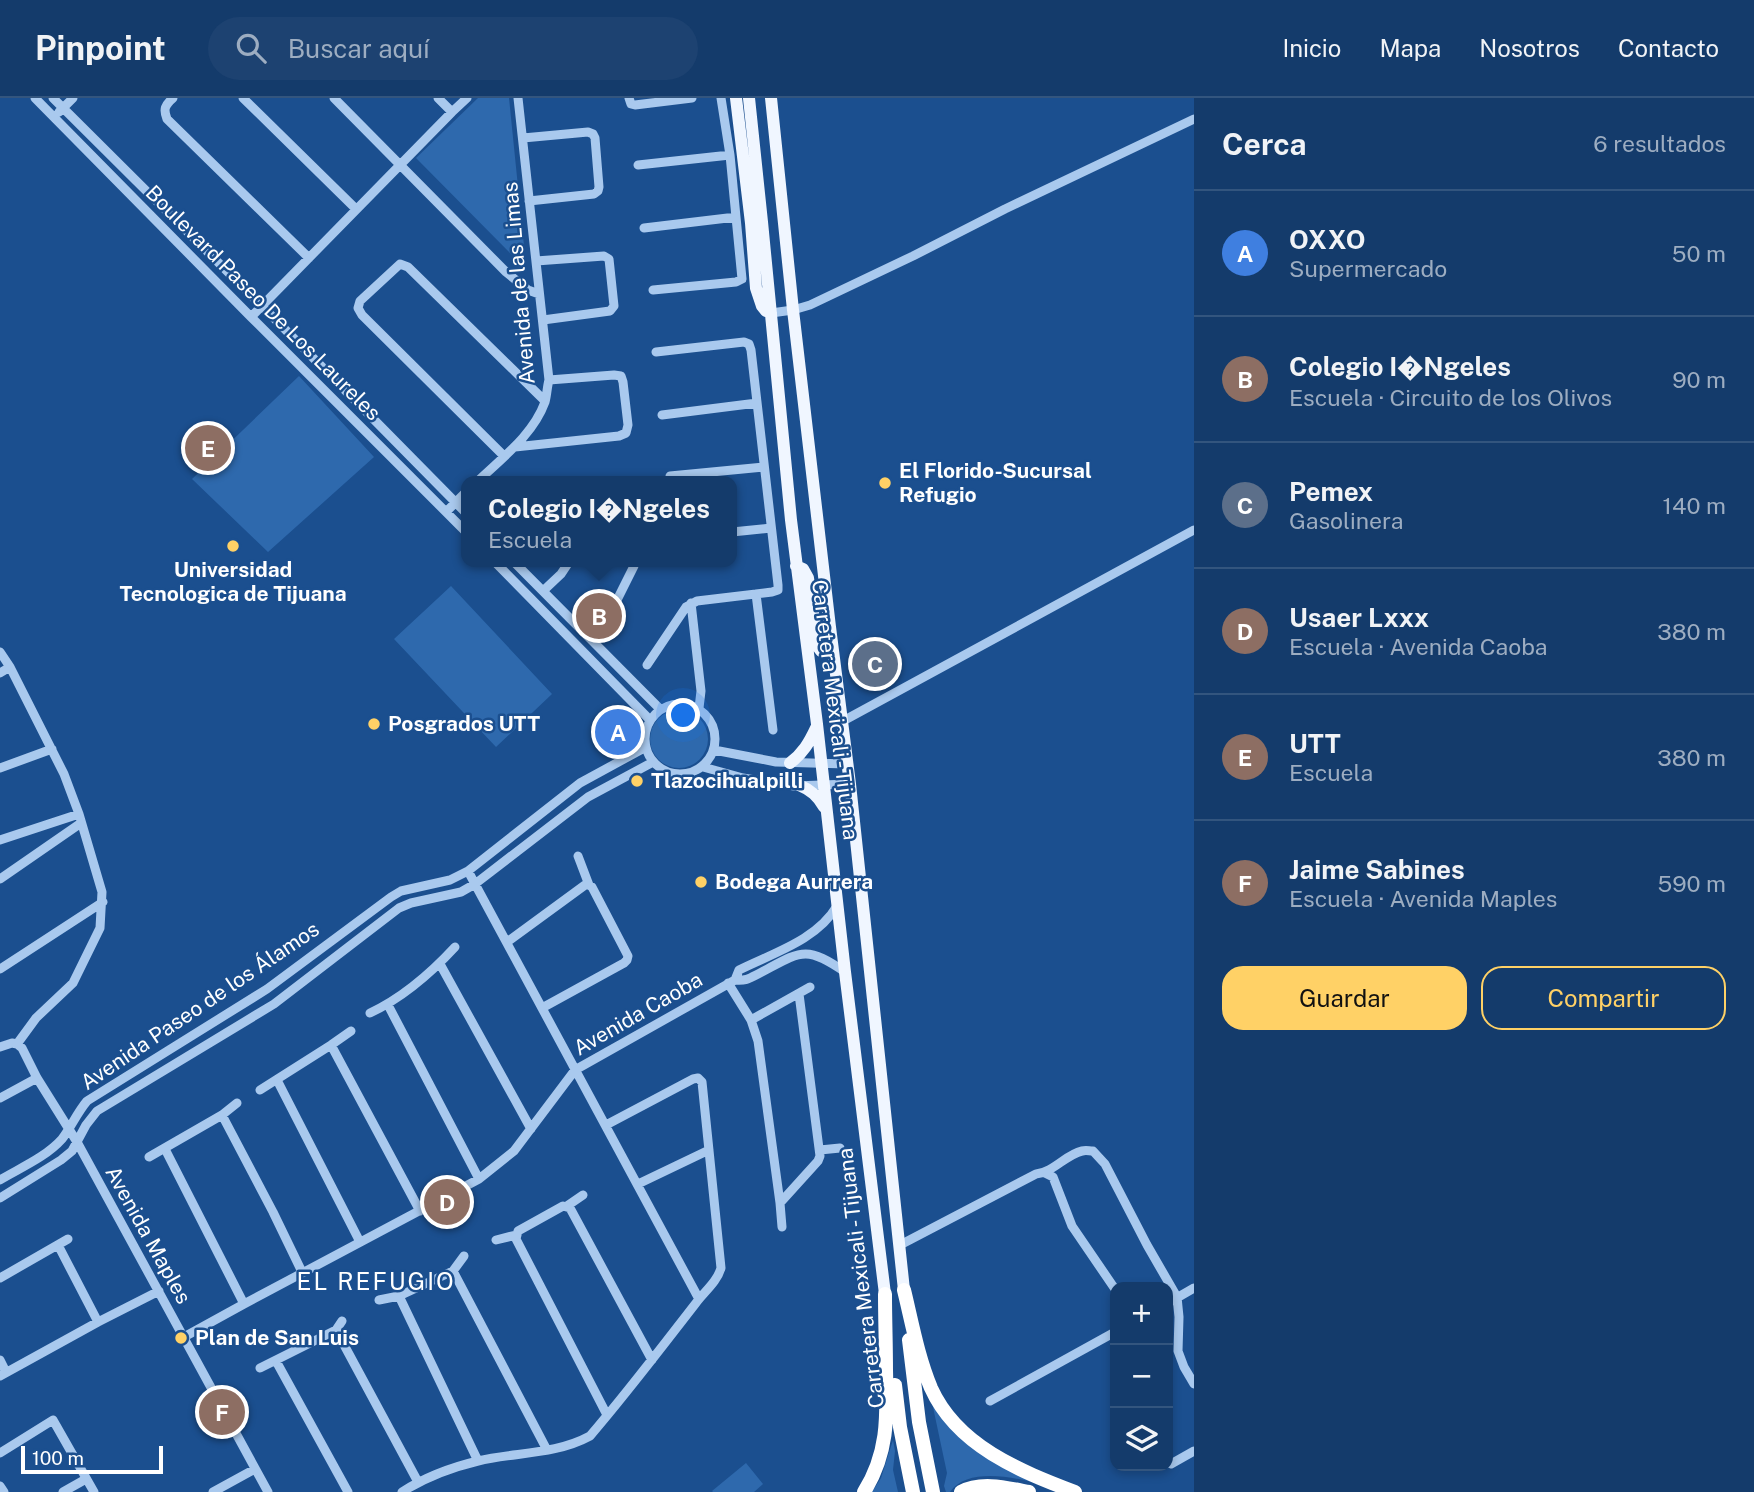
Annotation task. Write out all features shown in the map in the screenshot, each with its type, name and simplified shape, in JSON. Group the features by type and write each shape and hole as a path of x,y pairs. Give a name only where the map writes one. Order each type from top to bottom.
{"highway":[{"path":"904,1290 923,1369 936,1397 950,1418 963,1432 993,1455 1075,1492"},
{"name":"Carretera Mexicali - Tijuana","path":"904,1290 919,1422 933,1492"},
{"path":"864,1492 878,1465 887,1427 885,1294"},
{"name":"Carretera Mexicali - Tijuana","path":"885,1294 900,1427 913,1492"},
{"path":"961,1492 983,1486 1029,1492"}],"main road":[{"path":"736,98 756,288 762,306 771,313"},
{"name":"Carretera Mexicali - Tijuana","path":"748,98 796,566 885,1294"},
{"name":"Carretera Mexicali - Tijuana","path":"771,98 793,310 843,721 904,1290"},
{"path":"796,566 803,569 808,578 818,647 821,651 833,654"},
{"path":"790,763 807,747 817,724"},
{"path":"799,785 812,791 827,813"}],"street":[{"name":"Boulevard Paseo De Los Laureles","path":"35,98 461,527"},
{"name":"Boulevard Paseo De Los Laureles","path":"54,98 461,508"},
{"path":"54,117 73,98"},
{"path":"173,98 165,105 167,118 309,258"},
{"path":"243,98 356,209"},
{"path":"334,98 506,272 528,290 540,294"},
{"path":"438,98 452,112"},
{"path":"251,317 467,98"},
{"name":"Avenida de las Limas","path":"483,476 530,430 545,401 549,380 518,98"},
{"path":"629,98 631,104 635,105 692,98"},
{"path":"653,290 736,282 742,279 730,155 721,98"},
{"path":"771,313 810,305 1194,119"},
{"path":"523,138 588,132 595,138 598,191 594,194 529,201"},
{"path":"638,165 730,155"},
{"path":"644,228 736,217"},
{"path":"536,261 604,256 609,259 613,309 543,320"},
{"path":"504,456 362,315 358,308 360,301 400,264 408,267 545,401"},
{"path":"648,665 691,603 778,590 749,344 744,342 656,352"},
{"path":"515,447 619,436 626,433 628,425 621,376 549,380"},
{"path":"662,415 757,403"},
{"path":"670,476 764,467"},
{"path":"446,512 461,497"},
{"path":"737,531 771,528"},
{"path":"843,721 1194,530"},
{"path":"500,567 650,720"},
{"path":"519,567 660,709"},
{"path":"543,591 566,567"},
{"path":"588,636 618,600 633,567"},
{"path":"756,594 772,730"},
{"path":"691,603 701,691 698,708"},
{"path":"0,652 64,774 80,818 103,902 100,928 74,983 36,1018 17,1044 0,1047"},
{"path":"0,673 10,667"},
{"path":"679,703 690,705 698,708 712,722 715,731 714,750 703,766 682,775 671,774 653,762 646,747 645,733 650,720 660,709 679,703"},
{"name":"Avenida Paseo de los Álamos","path":"0,1181 43,1155 61,1139 87,1101 267,989 391,897 401,891 450,880 468,871 580,783 646,747"},
{"path":"0,768 52,749"},
{"path":"714,750 790,763 847,764"},
{"name":"Avenida Paseo de los Álamos","path":"0,1198 72,1151 97,1111 274,1004 399,908 461,892 475,884 588,797 653,762"},
{"path":"703,766 743,778 799,785 850,784"},
{"path":"0,841 80,818"},
{"path":"0,879 80,818"},
{"path":"542,1008 624,963 628,956 589,885 578,856"},
{"path":"468,871 699,1299"},
{"path":"507,942 585,885 589,885"},
{"path":"0,969 103,902"},
{"path":"731,981 739,970 822,926 838,905"},
{"path":"370,1013 388,1005 440,964 456,947"},
{"path":"731,981 745,981 798,953 808,953 829,961 845,972"},
{"path":"440,964 531,1129"},
{"path":"731,981 751,1020 758,1041 782,1227"},
{"name":"Avenida Caoba","path":"184,1337 479,1179 514,1151 575,1070 731,981"},
{"path":"751,1020 810,987"},
{"path":"780,1203 818,1161 820,1150 799,994"},
{"path":"388,1005 479,1179"},
{"path":"260,1090 351,1031"},
{"name":"Avenida Maples","path":"17,1044 22,1048 37,1078 77,1142 268,1492"},
{"path":"331,1045 420,1211"},
{"path":"0,1098 37,1078"},
{"path":"402,1492 418,1482 478,1461 547,1450 577,1443 590,1436 719,1277 721,1268 702,1082 693,1079 606,1125"},
{"path":"277,1080 359,1242"},
{"path":"149,1157 222,1115 237,1103"},
{"path":"222,1115 302,1272"},
{"path":"820,1150 839,1148"},
{"path":"165,1149 244,1304"},
{"path":"638,1184 709,1150"},
{"path":"900,1245 1045,1172 1064,1159 1082,1151 1093,1151 1105,1164 1177,1297 1178,1351 1194,1384"},
{"path":"1045,1172 1053,1177 1073,1226 1110,1282"},
{"path":"496,1240 516,1235 518,1231 583,1195"},
{"path":"567,1206 652,1360"},
{"path":"516,1235 607,1415"},
{"path":"0,1278 68,1238"},
{"path":"58,1245 98,1322"},
{"path":"379,1300 399,1296 453,1271 464,1256"},
{"path":"453,1271 547,1450"},
{"path":"1173,1300 1194,1288"},
{"path":"0,1360 3,1374 159,1291"},
{"path":"399,1296 478,1461"},
{"path":"260,1368 339,1326 418,1482"},
{"path":"990,1401 1110,1335"},
{"path":"276,1361 348,1492"},
{"path":"0,1453 54,1420 94,1492"},
{"path":"1173,1463 1194,1451"},
{"path":"213,1492 255,1469"},
{"path":"63,1492 86,1479"},
{"path":"0,1486 4,1492"}],"shaded area":[{"path":"478,98 509,98 524,246 524,251 519,255 513,256 416,158"},
{"path":"299,376 374,457 268,552 192,479"},
{"path":"451,586 552,694 496,747 394,639"},
{"path":"679,710 695,715 703,723 708,739 703,755 695,763 679,768 663,763 655,755 650,739 655,723 663,715"},
{"path":"930,1393 957,1430 1041,1484 1006,1477 980,1476 968,1479 946,1492 944,1486 947,1473"},
{"path":"893,1440 893,1470 898,1492 872,1492 881,1478"},
{"path":"746,1463 763,1484 754,1492 712,1491"}],"place":[{"name":"UTT","path":"208,448"},
{"name":"El Florido-Sucursal Refugio","path":"885,483"},
{"name":"Universidad Tecnologica de Tijuana","path":"233,546"},
{"name":"Colegio I�Ngeles","path":"599,616"},
{"name":"Pemex","path":"875,664"},
{"name":"Posgrados UTT","path":"374,724"},
{"name":"OXXO","path":"618,732"},
{"name":"Tlazocihualpilli","path":"637,781"},
{"name":"Bodega Aurrera","path":"701,882"},
{"name":"Usaer Lxxx","path":"447,1202"},
{"name":"Plan de San Luis","path":"181,1338"},
{"name":"Jaime Sabines","path":"222,1412"}],"district":[{"name":"EL REFUGIO","path":"376,1282"}]}
